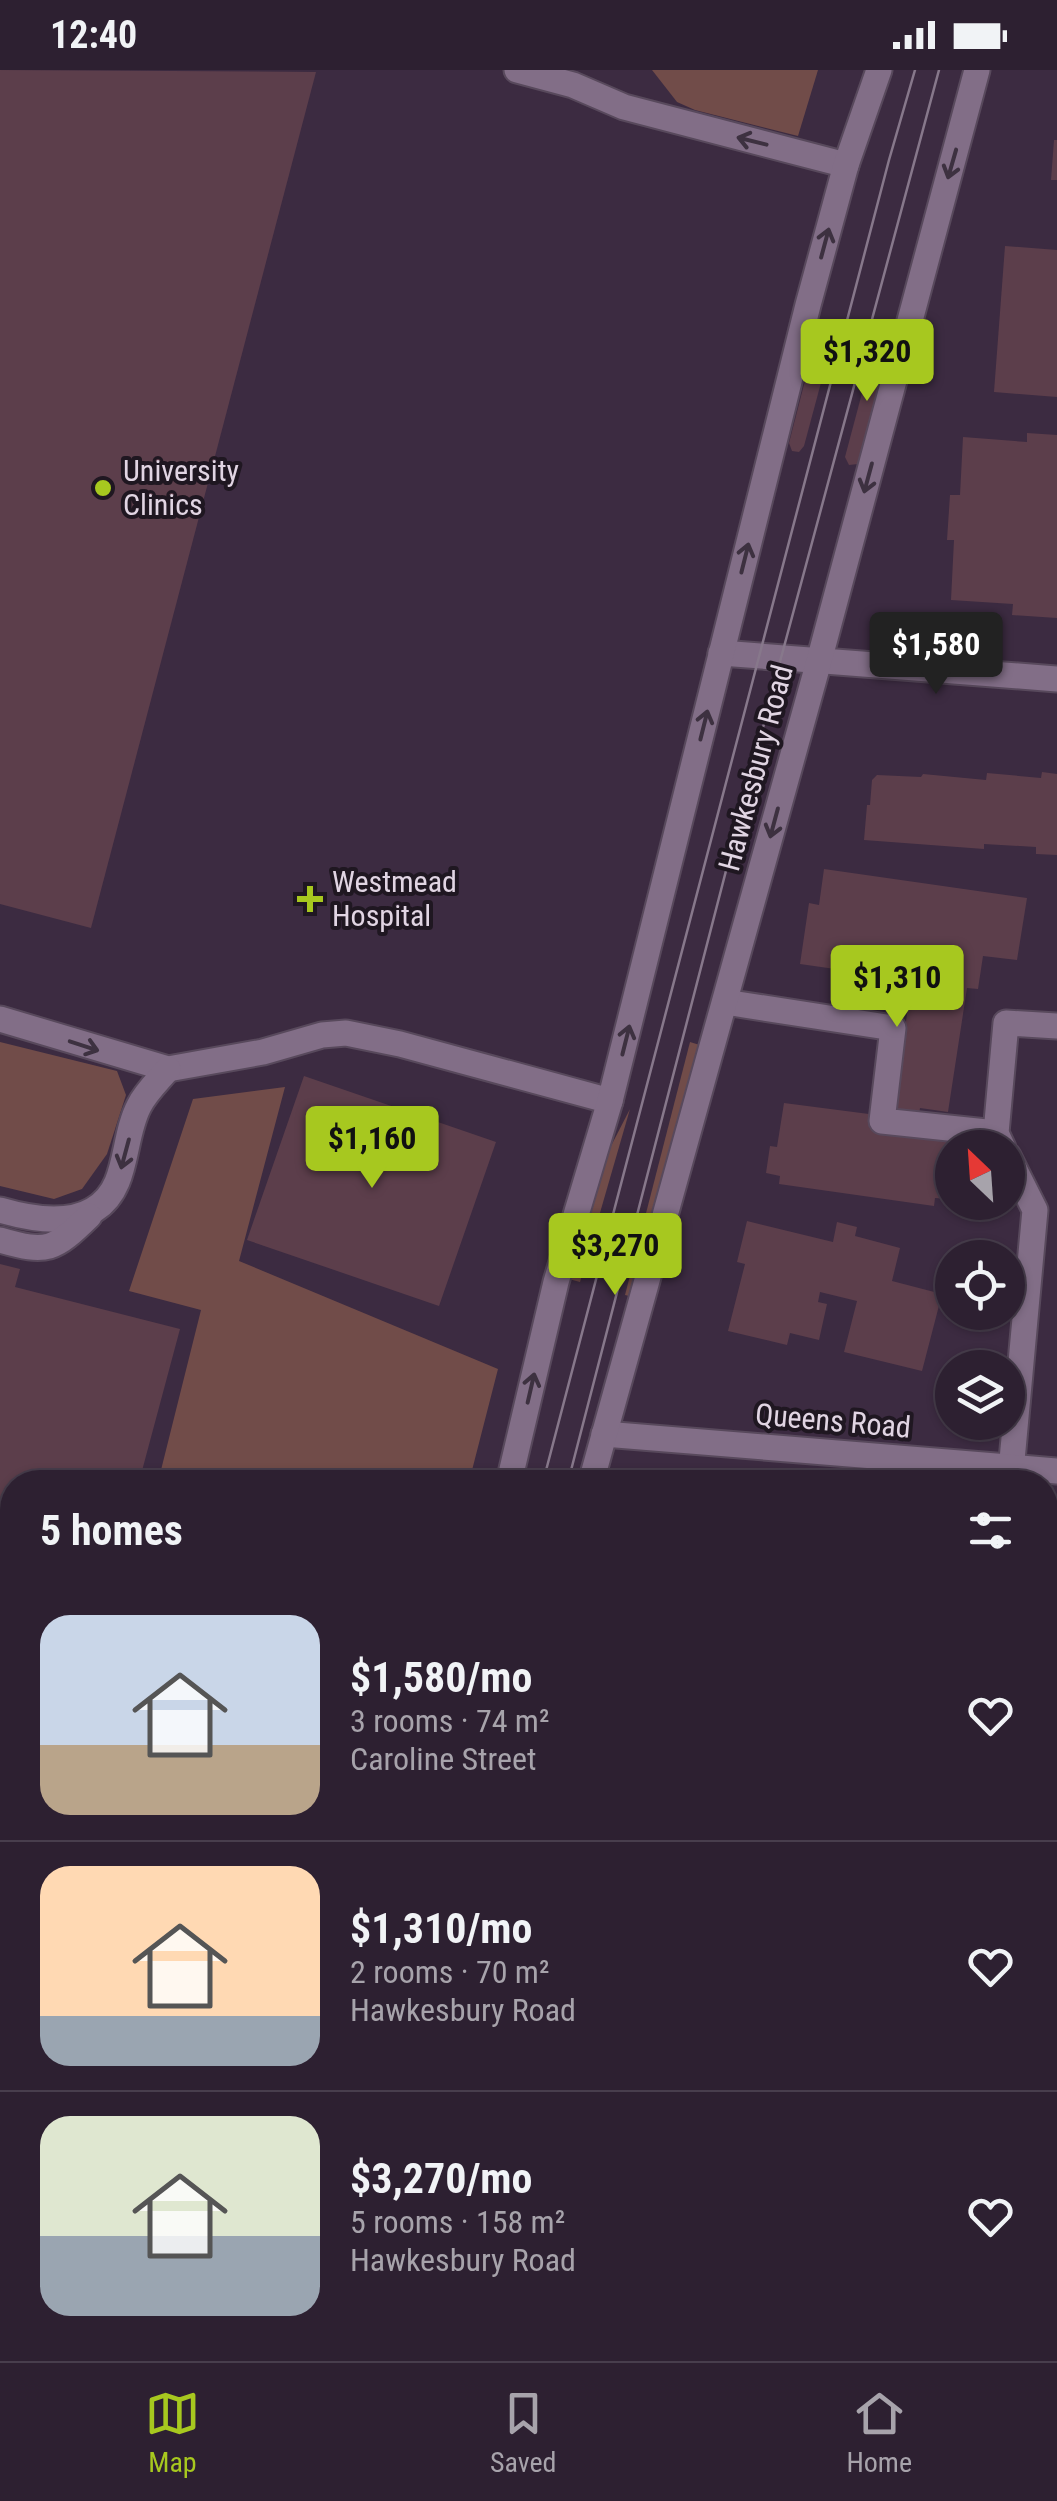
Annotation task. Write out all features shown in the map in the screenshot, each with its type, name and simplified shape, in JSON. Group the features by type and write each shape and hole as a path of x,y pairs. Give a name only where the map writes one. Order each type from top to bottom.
{"street":[{"path":"517,70 573,85 624,107 846,165"},
{"name":"Hawkesbury Road","path":"512,1470 556,1282 610,1102 846,165 879,70"},
{"name":"Hawkesbury Road","path":"594,1470 819,661 977,70"},
{"path":"722,652 1057,680"},
{"path":"725,1002 894,1028 882,1121 935,1132"},
{"path":"0,1019 168,1070 346,1033 400,1044 610,1102"},
{"path":"1003,1130 1006,1023 1057,1026"},
{"path":"0,1240 36,1251 64,1240 96,1209 116,1184 138,1107 168,1070"},
{"path":"1012,1470 1035,1210 1025,1191"},
{"path":"0,1210 28,1218 70,1220 96,1209"},
{"name":"Queens Road","path":"604,1434 956,1470"}],"shaded area":[{"path":"652,70 818,70 798,136 677,102"},
{"path":"0,1042 117,1071 126,1095 107,1154 82,1189 54,1199 0,1186"},
{"path":"690,1042 703,1046 638,1298 625,1295"},
{"path":"285,1087 239,1261 498,1369 472,1470 161,1470 201,1310 129,1291 193,1099"},
{"path":"630,1109 580,1282 565,1278 596,1175"}],"building":[{"name":"University Clinics","path":"0,70 316,72 91,928 0,904"},
{"path":"1054,140 1057,180 1051,180"},
{"path":"1005,246 1057,250 1057,397 994,392"},
{"path":"825,329 833,338 804,446 799,452 792,451 789,443 817,334"},
{"path":"881,342 889,352 860,460 849,465 845,457 874,348"},
{"path":"1027,433 1057,435 1057,618 1012,615 1013,604 951,600 954,540 947,540 950,495 960,495 963,437 1027,442"},
{"path":"1042,772 1057,774 1057,855 1036,854 1036,847 984,844 984,849 864,840 872,780 877,775 923,774 986,780 987,773 1041,778"},
{"path":"824,869 1027,898 1017,960 983,956 978,989 967,988 948,1112 920,1108 918,1121 968,1128 935,1130 934,1206 779,1184 780,1176 766,1173 770,1146 777,1147 784,1103 892,1117 912,980 800,964 809,903 819,905"},
{"path":"304,1076 496,1142 439,1306 247,1240"},
{"path":"747,1221 833,1242 837,1222 857,1227 855,1236 900,1248 892,1281 935,1292 935,1321 922,1371 844,1352 857,1301 820,1292 818,1302 827,1304 819,1340 790,1333 787,1345 728,1331 745,1264 737,1262"},
{"path":"0,1264 20,1269 15,1287 180,1329 142,1470 0,1470"}],"tram line":[{"path":"546,1470 915,70"},
{"path":"571,1470 781,658 939,70"}],"place":[{"name":"University Clinics","path":"103,488"},
{"name":"Westmead Hospital","path":"310,899"}]}
